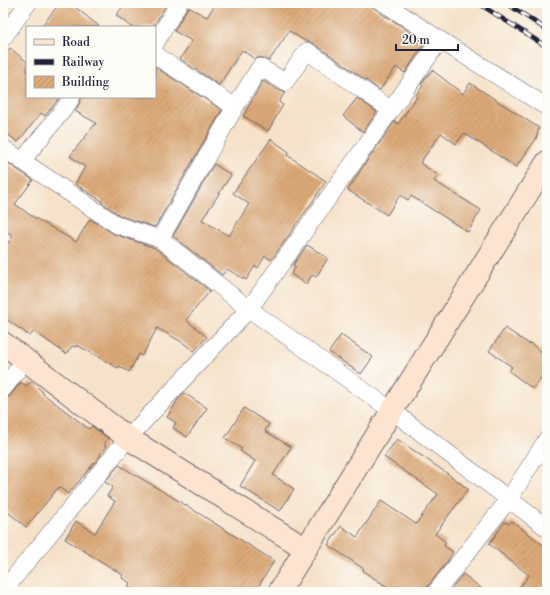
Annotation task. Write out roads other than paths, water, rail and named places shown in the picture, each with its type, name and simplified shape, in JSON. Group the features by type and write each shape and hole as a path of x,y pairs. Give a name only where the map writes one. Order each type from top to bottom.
{"street":[{"path":"3,38 28,3"},
{"path":"156,42 179,3"},
{"path":"384,3 547,107"},
{"path":"3,591 128,438 249,309 440,40"},
{"path":"160,239 235,107 260,67 285,82 307,51 391,110"},
{"path":"156,54 161,59 235,107"},
{"path":"22,161 71,98"},
{"path":"3,148 117,225 160,239 249,309 391,410 547,528"},
{"path":"279,592 391,410 547,162"},
{"path":"3,343 128,438 306,549"},
{"path":"3,389 25,360"},
{"path":"436,592 509,499 547,439"}],"railway":[{"path":"478,3 547,47"},
{"path":"506,3 547,30"}]}
